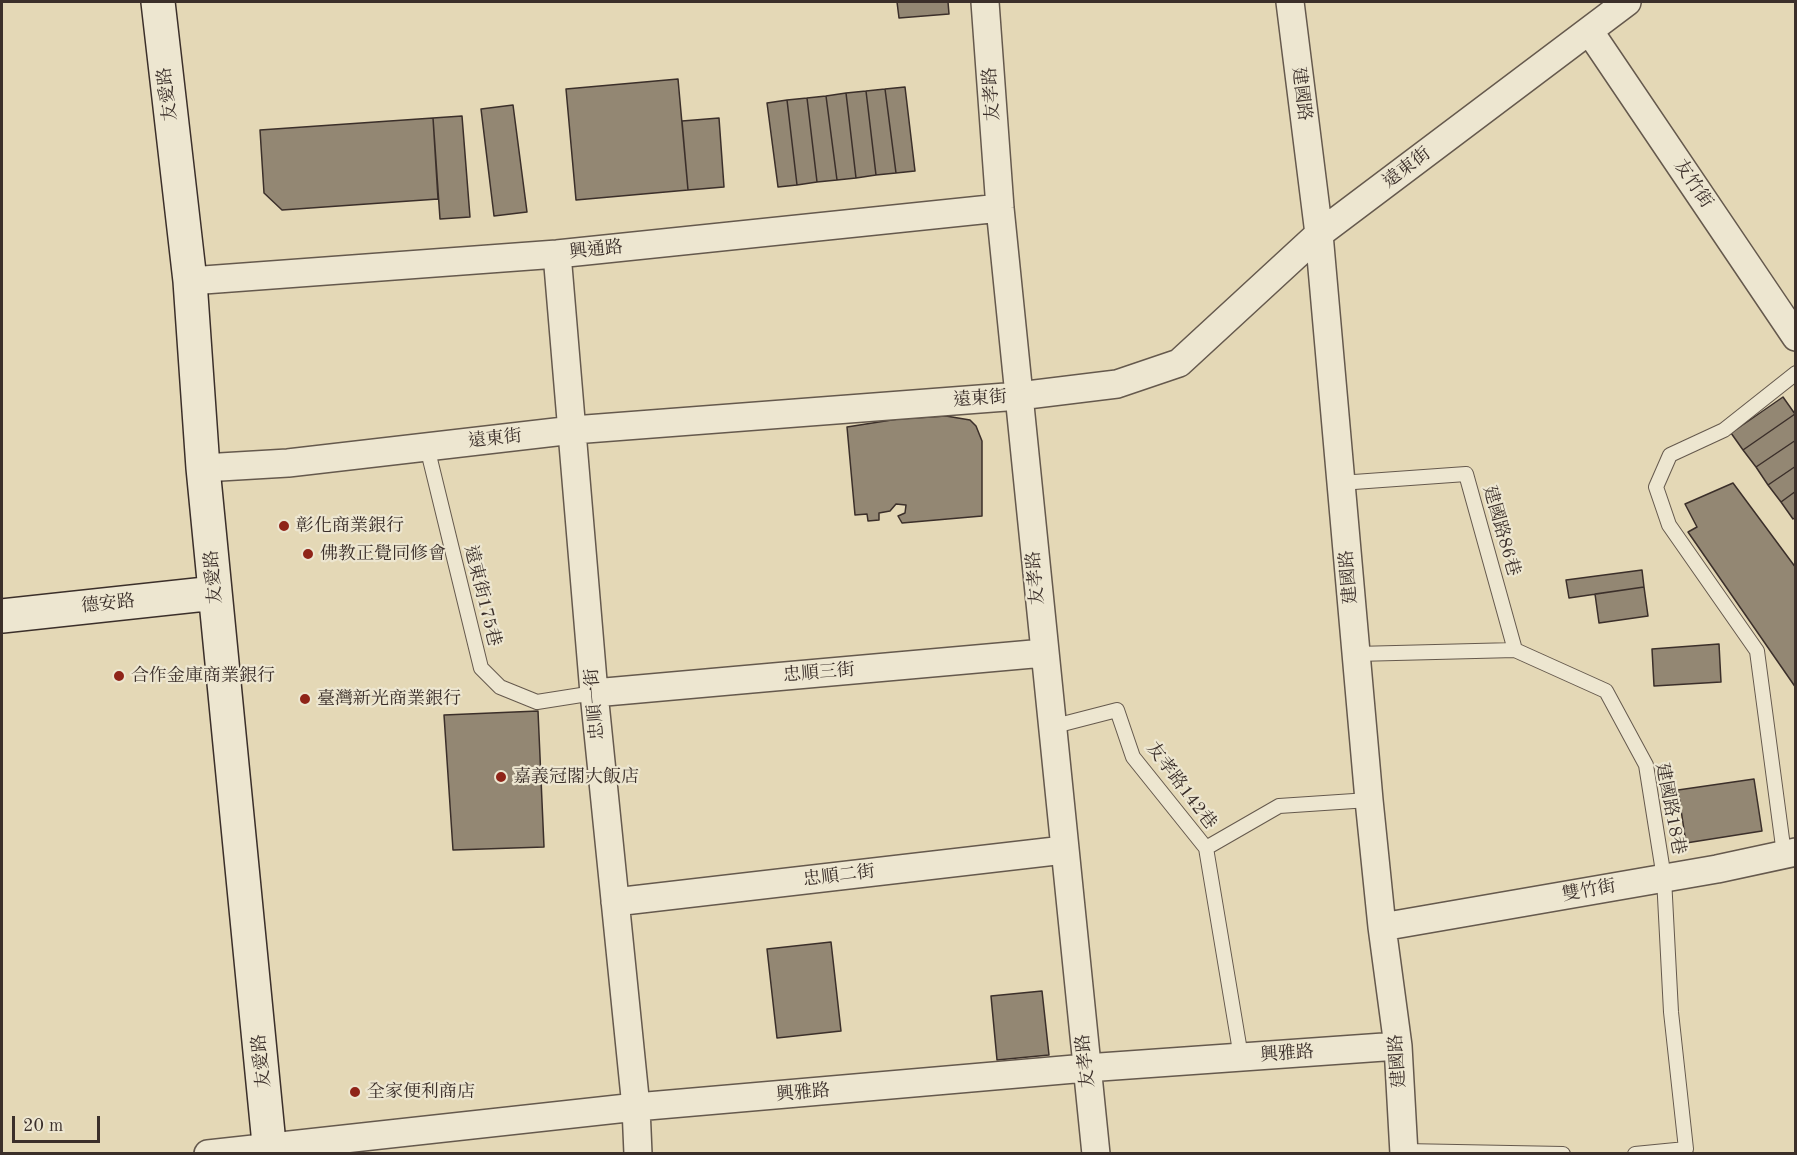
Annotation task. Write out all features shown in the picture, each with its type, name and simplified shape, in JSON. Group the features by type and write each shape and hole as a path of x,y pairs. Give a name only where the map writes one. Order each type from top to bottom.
{"street":[{"name":"友愛路","path":"158,2 190,281 203,468 270,1149"},
{"name":"友孝路","path":"985,2 1000,208 1096,1154"},
{"name":"建國路","path":"1290,2 1319,234 1382,927 1398,1046 1404,1152"},
{"name":"遠東街","path":"203,468 288,463 573,430 1019,396 1117,384 1179,363 1319,234 1627,2"},
{"name":"友竹街","path":"1590,32 1796,337"},
{"name":"興通路","path":"190,281 557,255 1000,208"},
{"name":"忠順一街","path":"557,255 594,693 636,1107 638,1154"},
{"name":"德安路","path":"2,616 215,593"},
{"name":"忠順三街","path":"594,693 1044,654"},
{"name":"忠順二街","path":"615,902 1064,850"},
{"name":"雙竹街","path":"1382,927 1664,878 1790,853"},
{"name":"興雅路","path":"208,1154 636,1107 1086,1068 1398,1046"}],"lane":[{"path":"1790,853 1756,651 1669,525 1656,487 1670,455 1724,430 1796,373"},
{"name":"遠東街175巷","path":"426,447 481,668 500,687 537,702 594,693"},
{"name":"建國路86巷","path":"1340,483 1466,474 1515,650"},
{"name":"建國路18巷","path":"1356,654 1515,650 1606,691 1646,765 1664,878 1671,1012 1686,1149 1635,1154"},
{"name":"友孝路142巷","path":"1051,727 1117,710 1133,757 1206,848 1241,1057"},
{"path":"1206,848 1279,806 1370,800"},
{"path":"1404,1152 1563,1154"}],"building":[{"path":"897,2 948,2 949,14 899,18"},
{"path":"678,79 688,190 576,200 566,89"},
{"path":"905,87 915,171 896,173 885,89"},
{"path":"885,89 896,173 876,175 866,91"},
{"path":"866,91 876,175 856,178 846,93"},
{"path":"846,93 856,178 837,180 826,96"},
{"path":"826,96 837,180 817,182 807,98"},
{"path":"807,98 817,182 797,185 787,100"},
{"path":"787,100 797,185 778,187 767,103"},
{"path":"513,105 527,212 494,216 481,109"},
{"path":"462,116 470,217 440,219 433,118"},
{"path":"433,118 438,199 282,210 264,193 260,130"},
{"path":"719,118 724,187 688,190 682,121"},
{"path":"1783,397 1795,414 1743,450 1731,433"},
{"path":"1795,414 1796,440 1756,467 1743,450"},
{"path":"946,416 970,420 976,426 982,441 982,516 902,523 898,516 905,513 906,505 896,504 890,511 879,513 879,520 868,521 867,514 855,515 847,427 898,419"},
{"path":"1796,440 1796,466 1768,485 1756,467"},
{"path":"1796,466 1796,491 1781,502 1768,485"},
{"path":"1733,483 1796,568 1796,688 1688,532 1697,527 1685,504"},
{"path":"1796,491 1796,517 1793,519 1781,502"},
{"path":"1642,570 1644,587 1569,598 1566,580"},
{"path":"1644,587 1648,616 1599,623 1595,594"},
{"path":"1719,644 1721,682 1654,686 1652,649"},
{"path":"538,711 544,847 453,850 444,715"},
{"path":"1754,779 1762,831 1686,843 1678,790"},
{"path":"831,942 841,1031 777,1038 767,949"},
{"path":"1042,991 1049,1055 997,1060 991,996"}],"place":[{"name":"彰化商業銀行","path":"284,526"},
{"name":"佛教正覺同修會","path":"308,554"},
{"name":"合作金庫商業銀行","path":"119,676"},
{"name":"臺灣新光商業銀行","path":"305,699"},
{"name":"嘉義冠閣大飯店","path":"501,777"},
{"name":"全家便利商店","path":"355,1092"}]}
